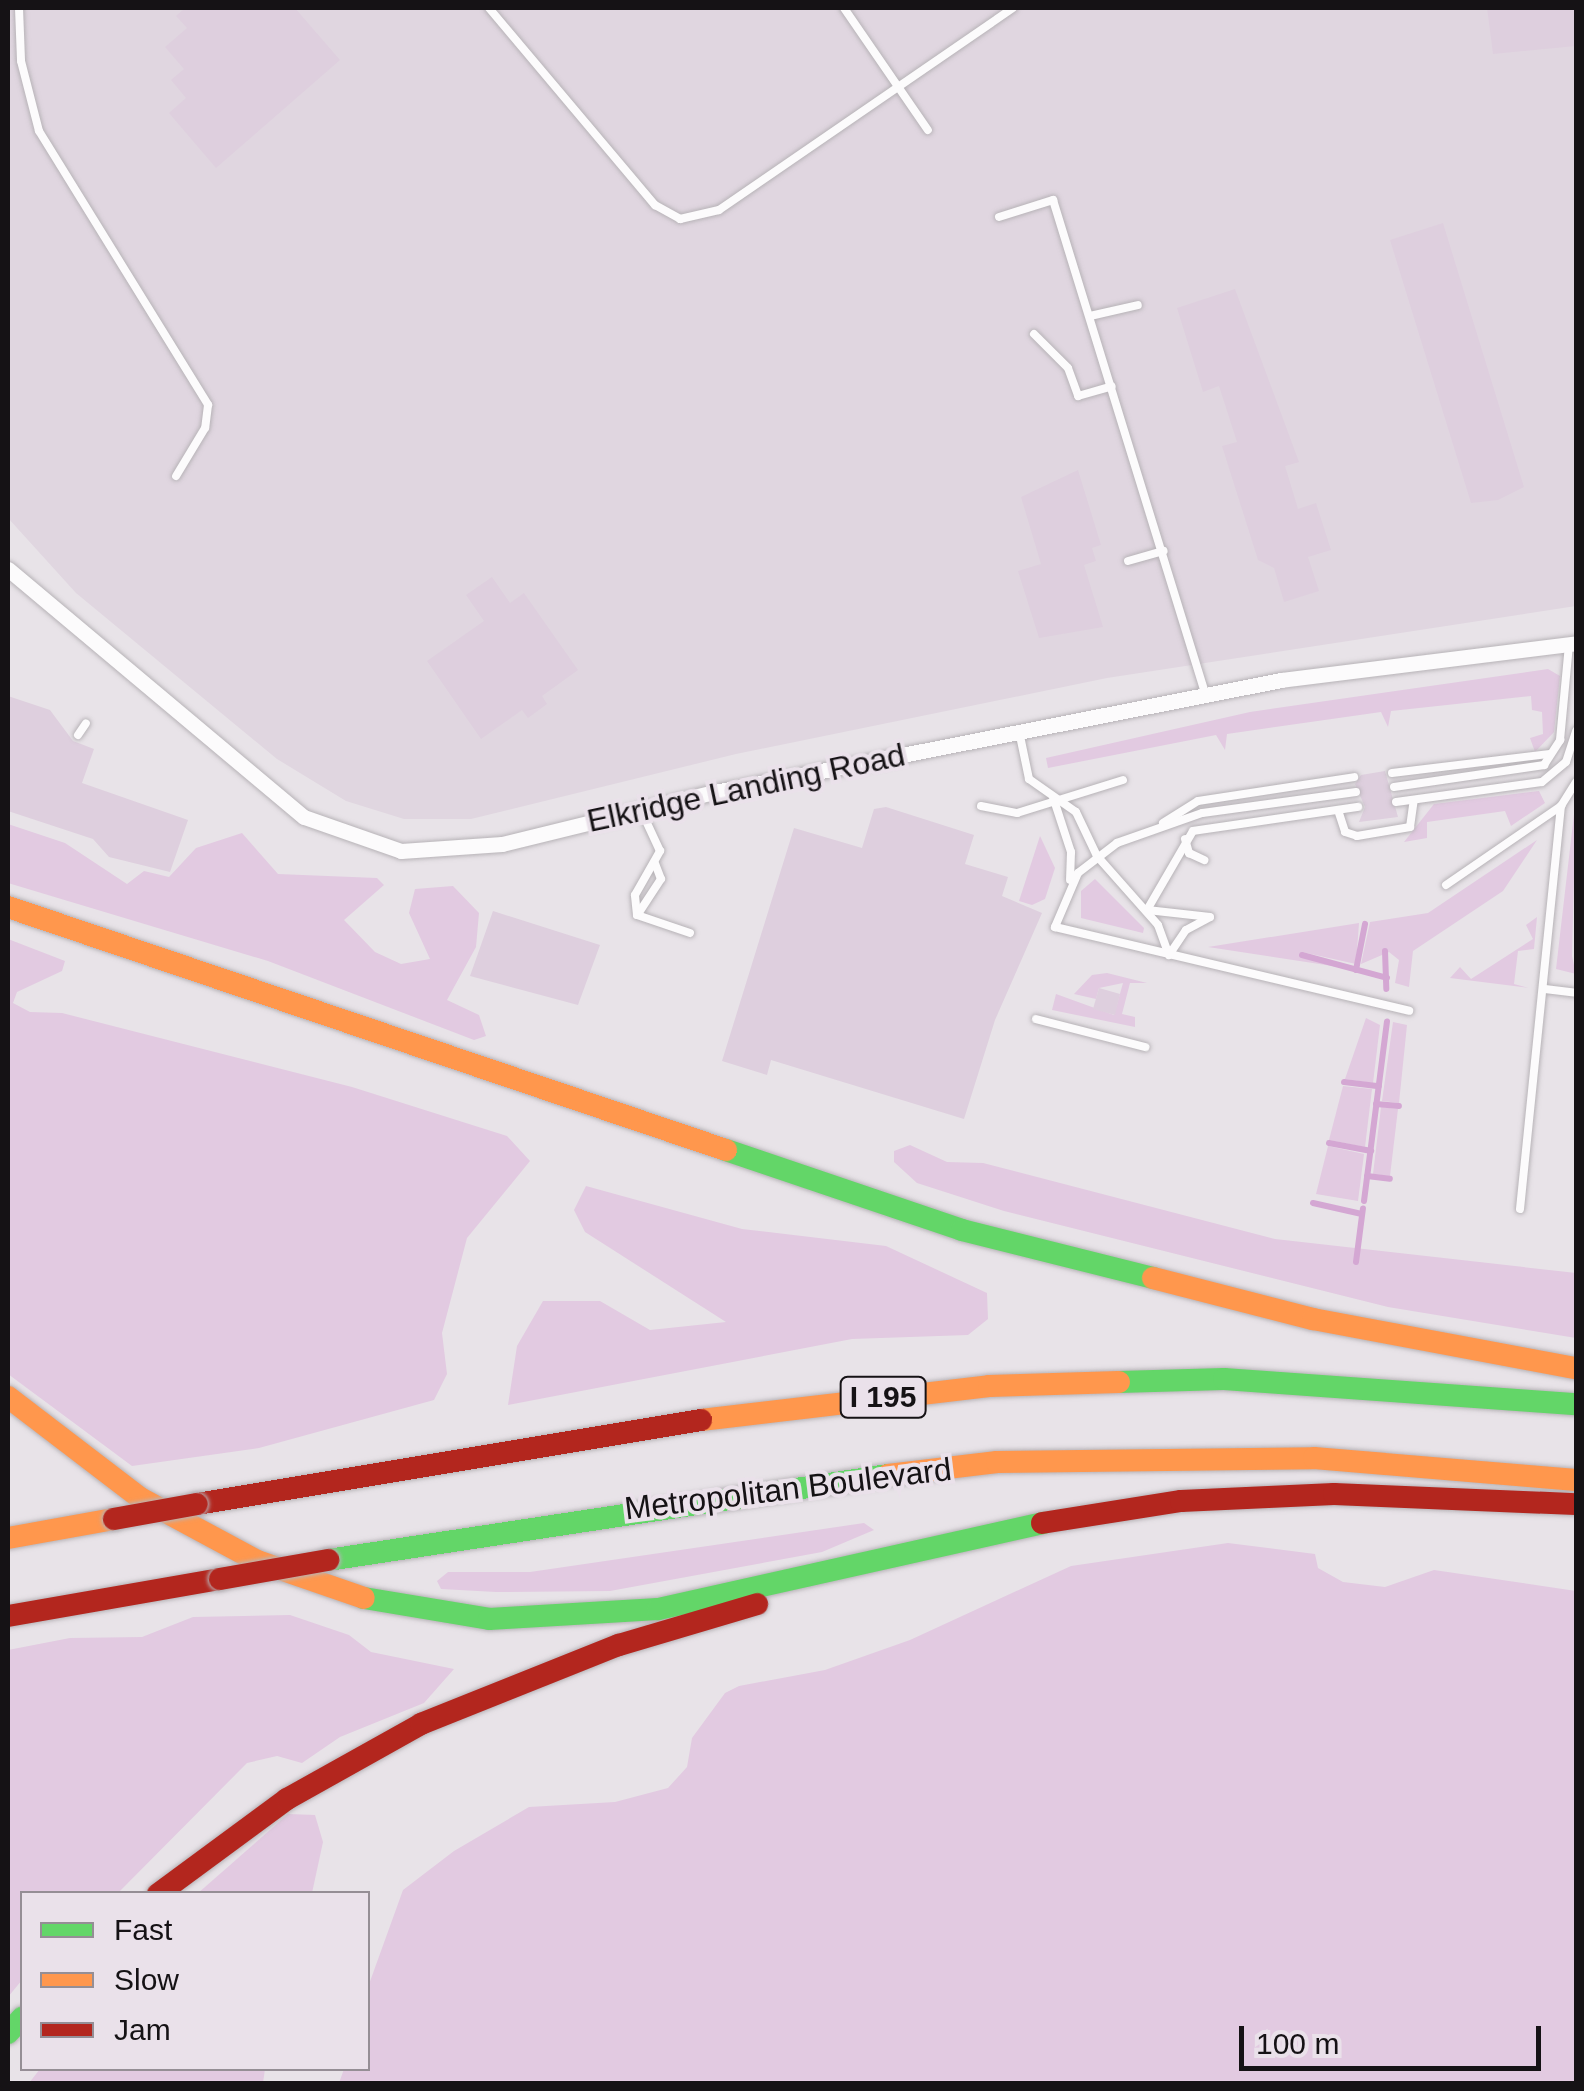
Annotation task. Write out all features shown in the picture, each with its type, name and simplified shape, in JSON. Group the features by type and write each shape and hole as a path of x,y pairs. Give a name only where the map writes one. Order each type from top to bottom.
{"highway":[{"path":"8,907 962,1230 1312,1319 1576,1368"},
{"name":"I 195","path":"8,1538 690,1421 989,1386 1242,1380 1576,1404"},
{"path":"8,1396 140,1498 257,1561 326,1589 426,1612 489,1619 606,1616 883,1561 1036,1524 1181,1501 1334,1494 1576,1504"},
{"name":"Metropolitan Boulevard","path":"8,1616 698,1498 1015,1461 1314,1458 1576,1480"},
{"path":"162,1891 287,1799 421,1724 619,1645 883,1561"}],"street":[{"name":"Elkridge Landing Road","path":"8,568 258,782 350,838 452,854 640,808 1205,693 1573,643"}],"lane":[{"path":"19,8 21,61 39,131 208,406 206,428 176,476"},
{"path":"490,8 655,205 680,219 719,210 1013,8"},
{"path":"844,8 928,130"},
{"path":"1000,217 1053,200 1205,693"},
{"path":"1090,316 1138,305"},
{"path":"1034,334 1068,368 1078,396 1112,386"},
{"path":"1128,561 1164,550"},
{"path":"1394,787 1526,772 1554,752 1573,643"},
{"path":"78,735 86,723"},
{"path":"1019,731 1030,779 1076,812 1097,856 1147,910 1169,955"},
{"path":"1396,802 1542,782 1566,762 1576,731"},
{"path":"1392,774 1554,752"},
{"path":"1162,824 1176,808 1198,801 1354,777"},
{"path":"981,806 1018,814 1053,797 1122,780"},
{"path":"1446,885 1561,806 1576,782"},
{"path":"1069,886 1097,856 1162,824 1356,792"},
{"path":"1053,797 1071,852 1069,886 1055,927 1409,1011"},
{"path":"1338,810 1346,832 1357,836 1410,828 1414,800"},
{"path":"1520,1208 1561,806"},
{"path":"1147,910 1184,838 1204,826 1358,807"},
{"path":"637,915 658,890 655,864 660,851 640,808"},
{"path":"1184,838 1190,853 1204,860"},
{"path":"637,915 643,873 655,864"},
{"path":"1147,910 1210,917 1186,930 1169,955"},
{"path":"637,915 690,933"},
{"path":"1545,989 1576,993"},
{"path":"1036,1019 1144,1047"}],"shaded area":[{"path":"8,8 1576,8 1576,606 1107,678 736,754 471,819 404,819 346,801 277,759 76,593 8,518"},
{"path":"1548,669 1560,676 1554,732 1535,752 1530,738 1543,734 1542,712 1532,710 1531,696 1391,711 1388,727 1381,712 1227,734 1225,750 1216,735 1048,768 1046,758 1250,712"},
{"path":"1539,791 1545,803 1511,826 1505,811 1427,822 1427,838 1404,842 1434,804"},
{"path":"1576,797 1572,956 1576,974 1556,969"},
{"path":"8,824 65,843 127,884 144,871 169,877 196,848 242,833 278,874 377,878 384,885 344,920 375,952 401,964 430,959 409,913 415,889 453,886 479,913 476,947 447,1000 479,1015 486,1036 474,1040 268,961 8,883"},
{"path":"1040,836 1055,868 1045,899 1032,905 1019,901"},
{"path":"1537,840 1503,891 1413,951 1409,987 1395,983 1399,960 1389,952 1361,964 1370,922 1428,913"},
{"path":"1095,879 1144,928 1143,933 1081,918 1081,891"},
{"path":"1537,917 1534,949 1518,951 1514,984 1529,988 1450,978 1460,967 1471,979 1533,939 1526,925"},
{"path":"1359,923 1356,964 1302,952 1339,967 1208,947"},
{"path":"8,939 65,961 62,971 17,992 13,1003 30,1012 62,1013 352,1087 507,1136 530,1161 467,1238 442,1333 447,1374 434,1400 259,1448 132,1466 8,1374"},
{"path":"1107,973 1147,983 1130,983 1122,1014 1135,1017 1135,1027 1052,1010 1056,994 1114,1015 1123,983 1099,988 1096,999 1074,994 1092,975"},
{"path":"1366,1018 1380,1025 1373,1083 1345,1079"},
{"path":"1393,1022 1407,1025 1399,1103 1382,1101"},
{"path":"1343,1086 1372,1089 1365,1147 1329,1140"},
{"path":"1381,1107 1398,1109 1390,1176 1373,1174"},
{"path":"910,1145 947,1162 983,1163 1275,1239 1576,1273 1576,1338 1388,1307 1004,1211 917,1183 894,1162 894,1151"},
{"path":"1328,1146 1364,1154 1358,1201 1316,1194"},
{"path":"586,1186 742,1229 886,1246 987,1293 988,1319 968,1335 852,1339 508,1405 517,1346 543,1301 600,1301 650,1330 726,1322 585,1232 574,1210"},
{"path":"864,1523 874,1530 822,1552 610,1591 441,1589 437,1581 448,1572 530,1572"},
{"path":"1228,1543 1315,1554 1318,1568 1343,1582 1385,1587 1434,1570 1576,1591 1576,2083 339,2083 343,2071 370,2071 370,1981 403,1890 454,1851 529,1807 615,1802 668,1788 687,1767 692,1738 725,1693 739,1686 825,1670 910,1640 1071,1566"},
{"path":"290,1615 349,1635 371,1652 454,1669 424,1703 340,1737 302,1763 277,1756 247,1763 120,1891 20,1891 20,1982 8,1997 8,1650 70,1638 142,1637 193,1617"},
{"path":"288,1814 315,1815 323,1842 312,1891 200,1891"},
{"path":"38,2071 265,2071 263,2083 29,2083"}],"building":[{"path":"185,8 295,8 340,60 216,168 169,113 186,98 171,80 184,69 165,47 187,28 176,16"},
{"path":"1487,8 1576,8 1576,46 1493,54"},
{"path":"1443,223 1524,487 1498,500 1471,503 1390,240"},
{"path":"1235,289 1299,462 1285,466 1298,509 1316,503 1331,550 1308,557 1319,591 1284,602 1274,568 1258,560 1222,446 1237,442 1219,386 1203,392 1177,308"},
{"path":"1078,470 1101,545 1092,548 1096,561 1084,565 1103,627 1039,638 1018,571 1041,564 1021,497"},
{"path":"492,577 510,603 524,593 578,670 542,696 547,704 528,718 522,710 481,739 427,661 484,621 466,595"},
{"path":"8,696 50,710 73,741 94,749 82,783 188,820 170,872 109,857 93,839 8,811"},
{"path":"1385,771 1398,817 1359,822 1365,807 1355,784 1361,775"},
{"path":"886,807 974,835 965,864 1008,877 1002,896 1042,913 995,1020 964,1119 771,1060 767,1075 722,1061 794,828 862,848 874,809"},
{"path":"493,911 600,945 578,1005 470,976"},
{"path":"1099,988 1120,994 1115,1015 1093,1009"}],"waterway":[{"path":"1356,970 1365,924"},
{"path":"1385,951 1386,989"},
{"path":"1302,955 1387,978"},
{"path":"1364,1201 1387,1021"},
{"path":"1344,1082 1379,1086"},
{"path":"1376,1104 1399,1106"},
{"path":"1329,1143 1371,1151"},
{"path":"1367,1176 1390,1179"},
{"path":"1313,1203 1362,1214"},
{"path":"1356,1262 1363,1208"}],"traffic: fast":[{"path":"726,1150 962,1230 1153,1278"},
{"path":"1119,1382 1224,1379 1576,1404"},
{"path":"328,1560 888,1475"},
{"path":"364,1598 489,1619 658,1609 1042,1523"},
{"path":"8,2033 20,2020"}],"traffic: slow":[{"path":"8,907 726,1150"},
{"path":"1153,1278 1313,1319 1576,1368"},
{"path":"701,1420 989,1386 1119,1382"},
{"path":"8,1397 140,1498 257,1561 364,1598"},
{"path":"888,1475 997,1462 1314,1458 1576,1480"},
{"path":"8,1538 114,1519"}],"traffic: jam":[{"path":"197,1504 701,1420"},
{"path":"1042,1523 1181,1501 1334,1494 1576,1504"},
{"path":"114,1519 197,1504"},
{"path":"220,1579 328,1560"},
{"path":"8,1616 220,1579"},
{"path":"162,1891 287,1799 421,1724 619,1645 757,1604"}]}
